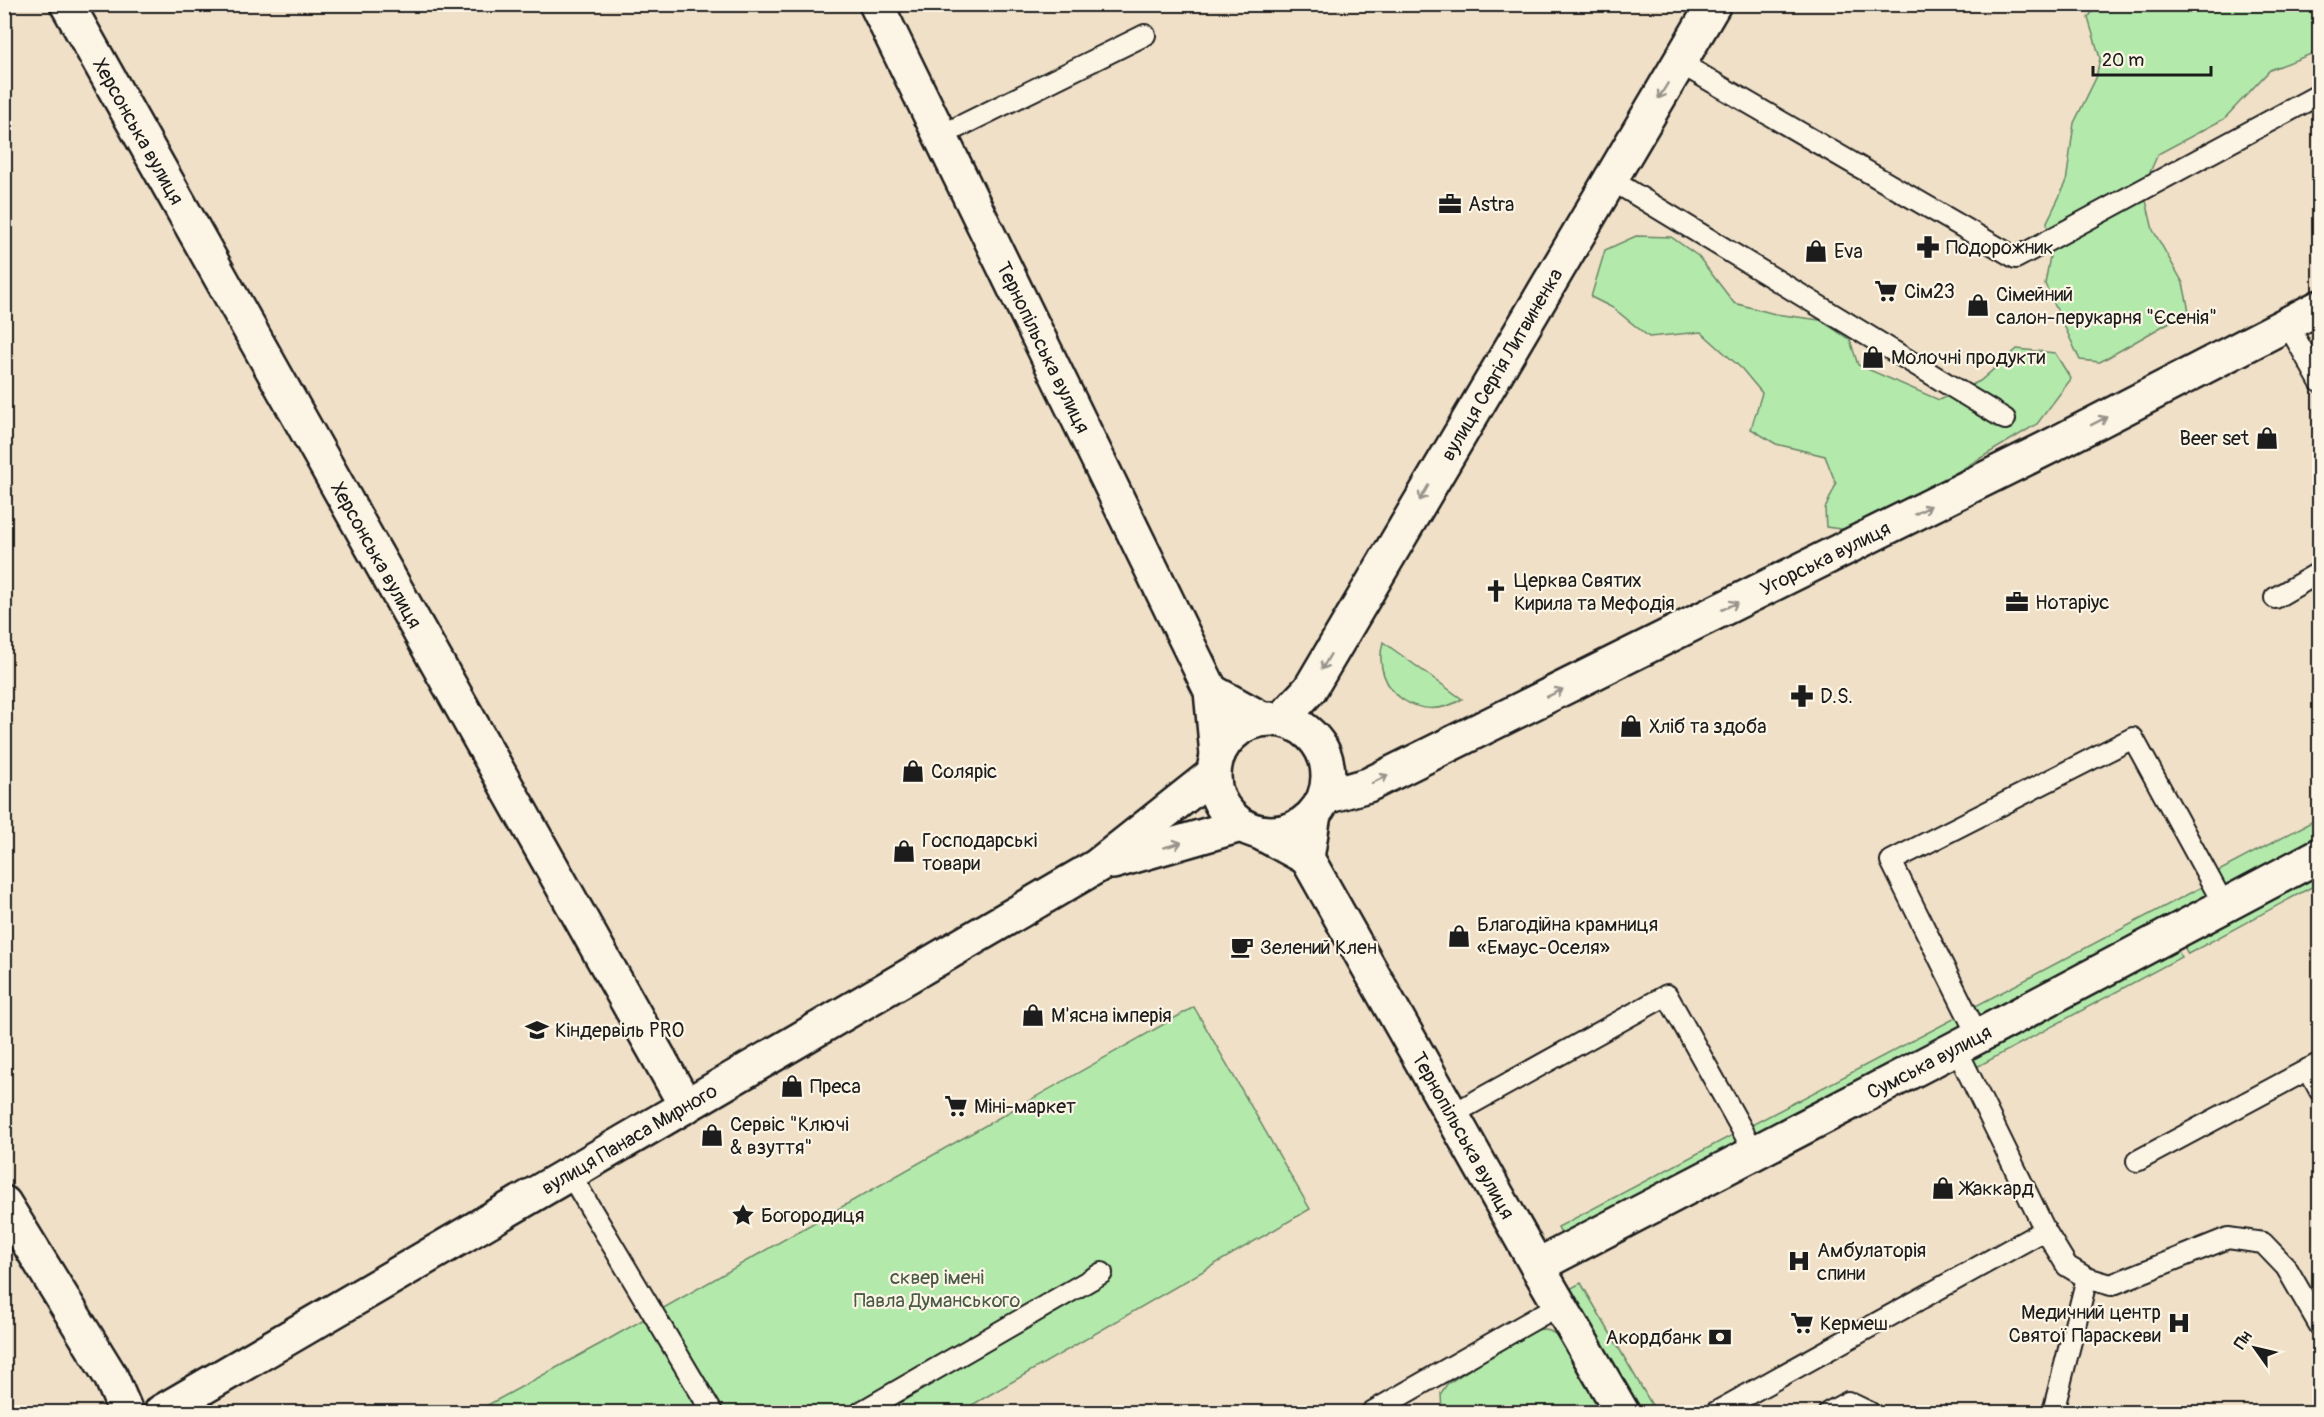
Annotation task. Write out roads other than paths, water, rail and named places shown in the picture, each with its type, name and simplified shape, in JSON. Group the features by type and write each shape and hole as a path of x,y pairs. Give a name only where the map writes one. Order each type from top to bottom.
{"street":[{"name":"Херсонська вулиця","path":"68,4 686,1106"},
{"name":"Тернопільська вулиця","path":"876,4 1211,691 1215,765"},
{"name":"вулиця Сергія Литвиненка","path":"1272,719 1310,689 1714,4"},
{"name":"Угорська вулиця","path":"1319,805 1368,785 2026,459 2319,307"},
{"path":"1211,691 1272,719 1301,727 1316,740 1326,758 1328,777 1307,858 1250,829 1226,812 1216,794 1215,765 1227,738 1243,725 1272,719"},
{"name":"вулиця Панаса Мирного","path":"161,1413 1097,866 1215,765"},
{"path":"1250,829 1280,833 1298,826 1319,805"},
{"name":"вулиця Панаса Мирного","path":"1097,866 1250,829"},
{"name":"Сумська вулиця","path":"1537,1266 2319,855"},
{"name":"Тернопільська вулиця","path":"1307,858 1622,1413"},
{"path":"4,1203 111,1377 126,1413"}],"lane":[{"path":"940,136 1145,35"},
{"path":"1680,63 2016,258 2319,94"},
{"path":"1610,179 2005,419"},
{"path":"2287,323 2319,382"},
{"path":"2275,597 2319,572"},
{"path":"2224,905 2133,738 1891,861 2045,1230 2067,1266 2087,1278 2111,1285 2228,1238 2262,1243 2286,1267 2319,1326"},
{"path":"1451,1115 1667,995 1755,1152"},
{"path":"2138,1161 2314,1066 2319,1091"},
{"path":"570,1174 712,1413"},
{"path":"1716,1413 2045,1230"},
{"path":"861,1413 1102,1273"},
{"path":"2053,1413 2087,1278"},
{"path":"1372,1413 1559,1305"},
{"path":"1829,1413 1848,1402 1869,1413"}],"place":[{"name":"Astra","path":"1450,204"},
{"name":"Подорожник","path":"1928,247"},
{"name":"Eva","path":"1816,251"},
{"name":"Сім23","path":"1886,291"},
{"name":"Сімейний салон-перукарня \"Єсенія\"","path":"1978,305"},
{"name":"Молочні продукти","path":"1873,357"},
{"name":"Beer set","path":"2267,438"},
{"name":"Церква Святих Кирила та Мефодія","path":"1496,591"},
{"name":"Нотаріус","path":"2017,602"},
{"name":"D.S.","path":"1802,696"},
{"name":"Хліб та здоба","path":"1631,726"},
{"name":"Соляріс","path":"913,771"},
{"name":"Господарські товари","path":"904,851"},
{"name":"Благодійна крамниця «Емаус-Оселя»","path":"1459,936"},
{"name":"Зелений Клен","path":"1242,947"},
{"name":"М'ясна імперія","path":"1033,1015"},
{"name":"Кіндервіль PRO","path":"537,1030"},
{"name":"Преса","path":"792,1086"},
{"name":"Міні-маркет","path":"956,1106"},
{"name":"Сервіс \"Ключі & взуття\"","path":"712,1135"},
{"name":"Жаккард","path":"1943,1188"},
{"name":"Богородиця","path":"743,1215"},
{"name":"Амбулаторія спини","path":"1799,1261"},
{"name":"Кермеш","path":"1802,1323"},
{"name":"Медичний центр Святої Параскеви","path":"2179,1323"},
{"name":"Акордбанк","path":"1720,1337"}],"park label":[{"name":"сквер імені Павла Думанського","path":"937,1288"}]}
